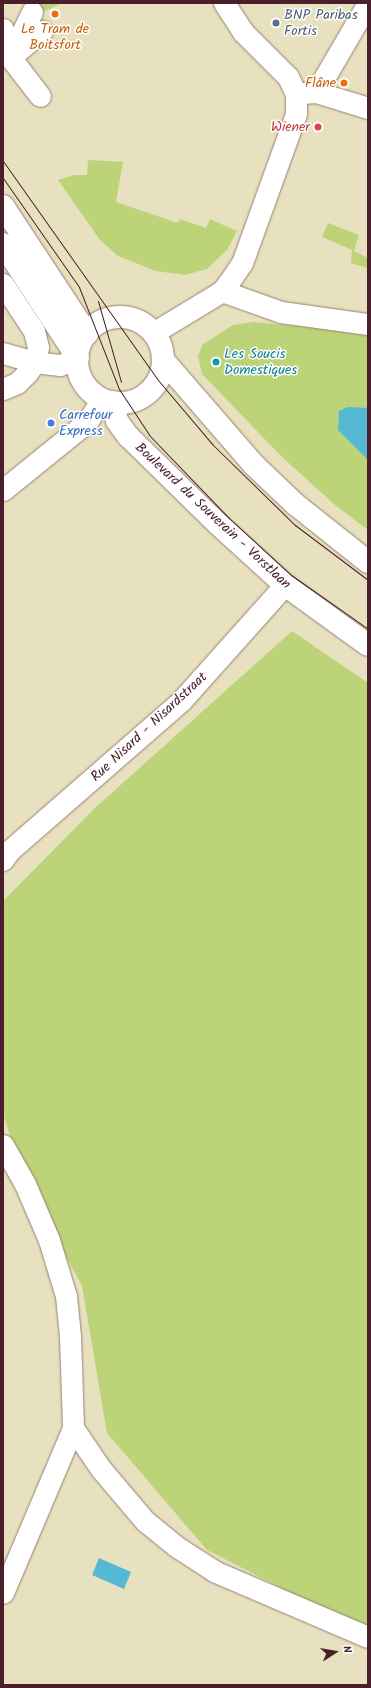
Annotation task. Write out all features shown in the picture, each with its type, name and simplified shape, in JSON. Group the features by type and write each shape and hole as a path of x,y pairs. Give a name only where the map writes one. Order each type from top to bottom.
{"main road":[{"path":"3,206 87,334"},
{"path":"3,244 78,358 80,373 85,384 108,400 134,401 148,392 160,375 159,346"},
{"path":"78,358 87,334 102,321 119,317 140,322 254,465 295,504 368,562"},
{"name":"Boulevard du Souverain - Vorstlaan","path":"108,400 117,421 128,436 285,586 368,645"}],"street":[{"path":"224,3 243,32 306,93 368,108"},
{"path":"228,293 238,288 242,263 296,114 306,93 368,3"},
{"path":"6,60 32,12"},
{"path":"3,29 6,60 40,96"},
{"path":"6,60 42,31"},
{"path":"3,284 34,331 38,347 35,362 17,383 3,389"},
{"path":"228,293 281,312 368,324"},
{"path":"159,346 228,303 228,293"},
{"path":"3,353 35,362 60,364 78,358"},
{"path":"3,490 87,422 108,400"},
{"name":"Rue Nisard - Nisardstraat","path":"3,860 9,851 182,700 285,586"},
{"path":"3,1145 25,1184 49,1240 66,1296 70,1336 73,1428 3,1593"},
{"path":"73,1428 100,1469 145,1521 177,1547 216,1572 368,1637"}],"green space":[{"path":"25,3 62,3 34,16"},
{"path":"88,160 123,162 116,202 178,223 180,219 206,228 210,219 237,231 227,250 207,269 185,275 156,271 118,256 100,240 58,180 74,175 87,175"},
{"path":"328,223 359,235 354,251 368,258 367,268 351,263 352,250 322,237"},
{"path":"254,322 368,333 368,530 335,505 281,456 202,374 198,356 203,344 233,325"},
{"path":"292,631 368,683 368,1625 303,1599 207,1550 107,1433 82,1286 25,1181 3,1114 3,901 95,808"}],"water":[{"path":"348,407 368,408 368,460 338,430 339,411"},
{"path":"99,1558 131,1572 124,1589 92,1575"}],"tram line":[{"path":"3,161 158,380 213,445 295,525 368,580"},
{"path":"3,178 79,287 119,389 150,436 229,518 291,575 368,629"},
{"path":"98,301 121,382"}],"place":[{"name":"Le Tram de Boitsfort","path":"55,14"},
{"name":"BNP Paribas Fortis","path":"276,23"},
{"name":"Flâne","path":"344,83"},
{"name":"Wiener","path":"318,127"},
{"name":"Les Soucis Domestiques","path":"216,362"},
{"name":"Carrefour Express","path":"51,423"}]}
